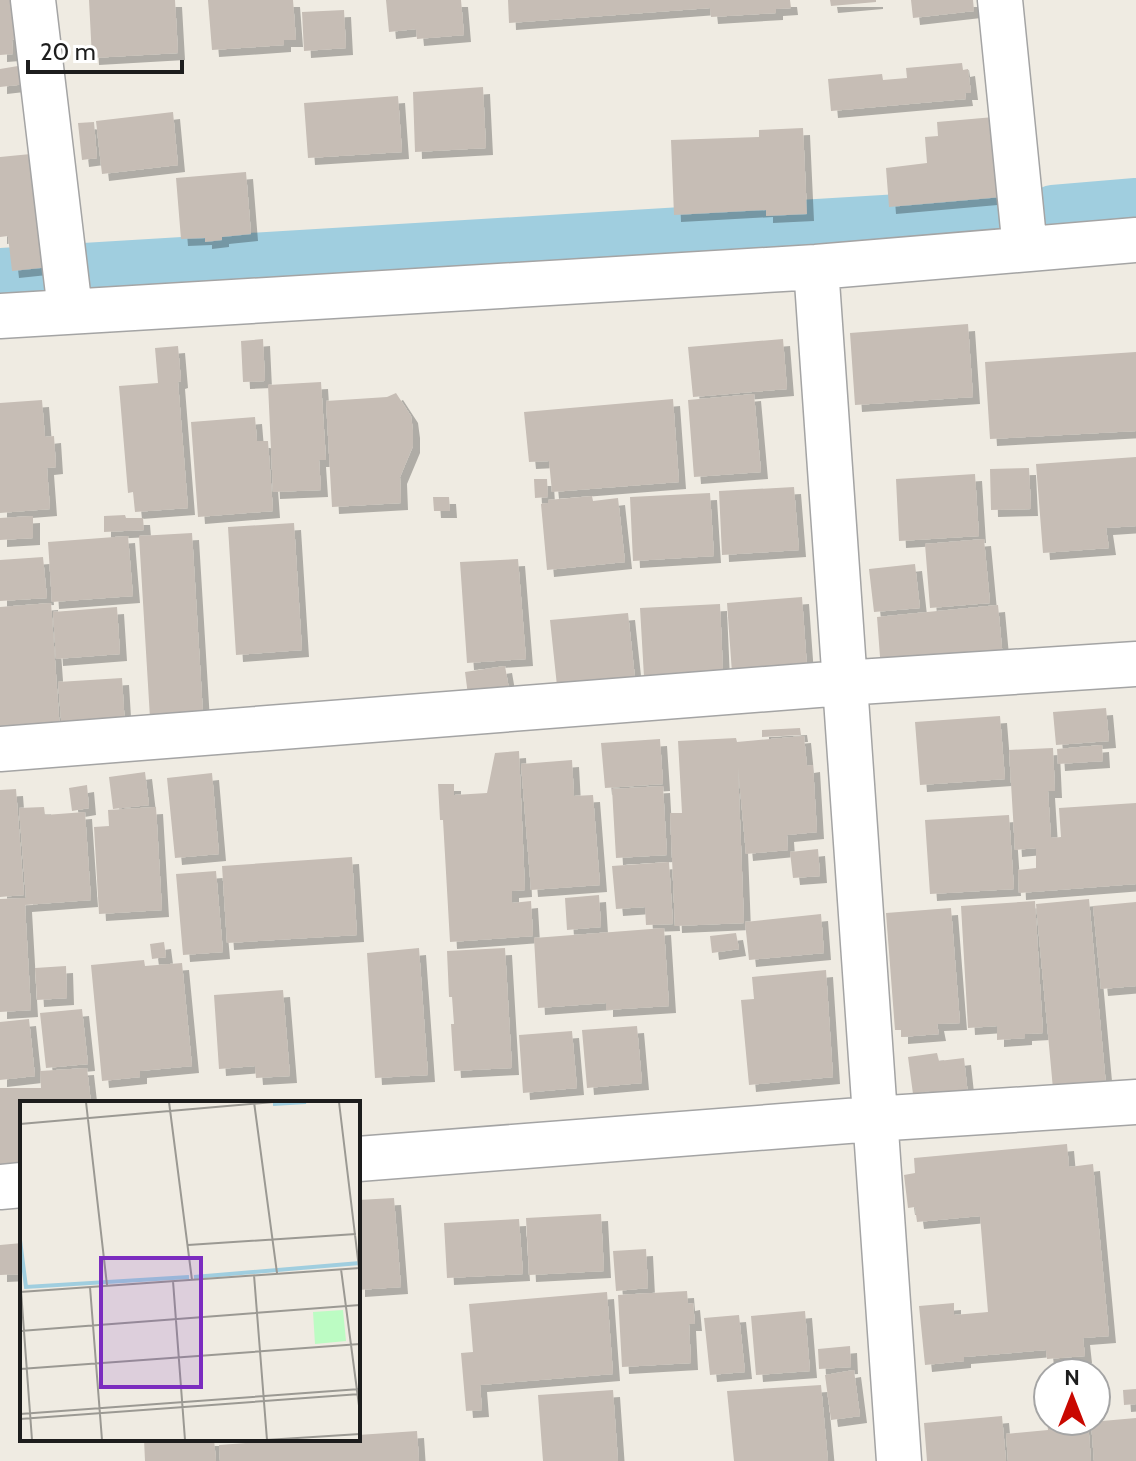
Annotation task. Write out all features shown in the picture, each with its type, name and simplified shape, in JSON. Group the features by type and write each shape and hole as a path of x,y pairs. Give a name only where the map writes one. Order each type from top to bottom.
{"street":[{"path":"33,0 70,310"},
{"path":"1000,0 1025,249"},
{"path":"0,316 816,267 1136,240"},
{"path":"816,267 899,1461"},
{"path":"0,749 843,683 1136,664"},
{"path":"360,1159 1136,1102"},
{"path":"0,1187 20,1185"}],"building":[{"path":"0,0 14,0 16,39 12,40 13,54 0,55"},
{"path":"89,0 175,0 178,53 92,58"},
{"path":"208,0 293,0 296,40 284,40 284,45 212,50"},
{"path":"386,0 461,0 464,35 417,39 416,29 389,32"},
{"path":"508,0 790,0 791,8 776,9 776,13 711,17 710,8 509,23"},
{"path":"830,0 876,0 876,2 831,6"},
{"path":"911,0 973,0 974,11 913,18"},
{"path":"344,10 346,48 304,51 302,12"},
{"path":"962,63 963,70 968,69 971,93 965,93 966,99 831,111 828,79 882,74 883,80 907,78 906,68"},
{"path":"24,65 26,84 0,87 0,69"},
{"path":"483,87 486,148 415,152 413,92"},
{"path":"398,96 402,152 308,158 304,103"},
{"path":"173,112 178,165 102,174 96,121"},
{"path":"994,117 1002,197 889,207 886,168 927,163 925,137 938,136 937,122"},
{"path":"94,122 97,158 82,160 78,123"},
{"path":"803,128 807,214 766,216 766,210 674,215 671,140 759,137 759,130"},
{"path":"41,153 50,267 12,271 8,236 0,237 0,157"},
{"path":"246,172 251,234 205,242 205,238 181,239 176,178"},
{"path":"968,324 973,397 855,405 850,333"},
{"path":"263,339 265,381 243,382 241,341"},
{"path":"783,339 787,389 693,397 688,347"},
{"path":"178,346 188,508 135,512 133,492 128,493 119,386 158,383 155,348"},
{"path":"1136,352 1136,431 990,439 985,362"},
{"path":"321,382 326,460 319,460 321,490 273,492 268,385"},
{"path":"396,393 411,416 413,431 413,446 400,477 401,503 332,507 326,401 387,397"},
{"path":"754,394 761,472 694,477 688,400"},
{"path":"673,399 679,482 552,492 549,461 529,462 524,412"},
{"path":"42,400 45,437 54,436 56,467 47,468 50,509 0,513 0,403"},
{"path":"255,417 257,441 268,441 273,511 198,517 191,422"},
{"path":"1136,457 1136,526 1106,528 1109,548 1043,553 1036,464"},
{"path":"1029,468 1031,509 991,510 990,469"},
{"path":"975,474 979,536 899,541 896,479"},
{"path":"534,479 547,479 548,497 535,498"},
{"path":"794,487 799,550 722,555 719,491"},
{"path":"710,493 714,556 633,561 630,497"},
{"path":"592,496 593,501 618,498 625,562 547,570 541,504 548,503 548,500"},
{"path":"433,497 449,497 450,511 434,511"},
{"path":"125,515 126,518 143,518 144,530 104,532 104,516"},
{"path":"33,516 33,538 0,540 0,518"},
{"path":"294,523 302,650 236,655 228,527"},
{"path":"192,533 203,714 150,718 139,536"},
{"path":"128,536 133,596 52,602 48,542"},
{"path":"984,539 990,603 930,608 925,544"},
{"path":"43,557 47,598 0,601 0,560"},
{"path":"518,559 526,659 467,663 460,562"},
{"path":"915,564 920,608 874,612 869,569"},
{"path":"802,597 807,667 732,673 727,603"},
{"path":"51,603 60,731 0,728 0,607"},
{"path":"720,604 723,672 644,677 640,608"},
{"path":"998,605 1003,659 881,670 877,617"},
{"path":"117,607 120,654 56,659 53,612"},
{"path":"628,613 635,678 557,686 550,620"},
{"path":"505,666 509,689 468,695 465,672"},
{"path":"122,678 125,726 62,731 58,682"},
{"path":"1106,708 1109,741 1056,745 1053,712"},
{"path":"1000,716 1005,779 920,785 915,722"},
{"path":"800,728 801,735 762,737 762,730"},
{"path":"804,736 807,766 813,765 817,832 787,835 788,850 746,854 738,767 744,923 675,926 670,813 682,813 678,741 736,738 737,742"},
{"path":"660,739 663,784 605,788 601,743"},
{"path":"1102,745 1103,761 1058,764 1057,749"},
{"path":"1053,748 1055,791 1048,791 1051,838 1061,837 1059,808 1136,803 1136,884 1019,893 1018,870 1036,868 1036,848 1015,850 1009,750"},
{"path":"519,751 525,890 512,891 512,903 531,901 533,936 450,942 438,784 454,784 454,795 487,793 495,753"},
{"path":"572,760 574,796 593,795 600,885 531,890 521,764"},
{"path":"145,772 149,805 113,809 109,777"},
{"path":"212,773 219,854 175,858 167,778"},
{"path":"87,785 89,808 72,811 69,788"},
{"path":"663,786 667,855 616,858 612,789"},
{"path":"16,789 24,895 0,897 0,790"},
{"path":"44,807 45,815 85,812 91,900 25,905 31,1010 0,1012 0,899 26,898 19,808"},
{"path":"156,807 162,910 99,914 94,827 109,826 108,810"},
{"path":"1009,815 1014,889 930,894 925,820"},
{"path":"818,849 820,876 793,878 790,852"},
{"path":"352,857 357,935 227,943 222,866"},
{"path":"669,862 673,924 646,925 645,907 616,909 612,866"},
{"path":"216,871 223,952 183,955 176,874"},
{"path":"599,895 601,927 567,930 565,898"},
{"path":"1089,899 1106,1085 1053,1089 1036,904"},
{"path":"1035,901 1043,1033 997,1040 997,1026 968,1028 961,906"},
{"path":"1136,902 1136,986 1101,989 1093,906"},
{"path":"951,908 960,1023 937,1024 939,1034 901,1037 901,1030 895,1030 886,913"},
{"path":"821,914 824,953 749,960 745,922"},
{"path":"664,928 669,1006 606,1010 606,1003 538,1008 534,938"},
{"path":"736,933 739,949 712,953 710,936"},
{"path":"164,942 166,957 152,959 150,944"},
{"path":"419,948 428,1075 375,1078 367,953"},
{"path":"505,948 512,1068 454,1071 451,1024 454,1024 447,951"},
{"path":"144,960 145,966 182,963 192,1066 140,1071 140,1077 102,1081 91,965"},
{"path":"66,966 67,998 37,1000 35,968"},
{"path":"826,970 833,1077 749,1085 741,1000 754,999 752,977"},
{"path":"283,990 290,1076 256,1078 255,1066 219,1069 214,995"},
{"path":"82,1009 88,1064 46,1068 40,1013"},
{"path":"29,1019 35,1076 0,1080 0,1022"},
{"path":"637,1026 642,1083 587,1088 582,1030"},
{"path":"572,1031 577,1088 523,1093 519,1035"},
{"path":"937,1053 939,1061 964,1058 968,1095 932,1100 930,1091 913,1094 908,1057"},
{"path":"87,1068 91,1101 20,1101 20,1161 0,1165 0,1088 41,1088 40,1071"},
{"path":"1067,1144 1069,1167 1093,1164 1109,1336 1083,1338 1085,1356 1047,1357 1046,1350 964,1357 964,1361 925,1365 919,1306 954,1303 954,1315 988,1312 980,1216 917,1222 915,1207 908,1208 904,1175 915,1173 914,1158"},
{"path":"394,1198 401,1287 360,1290 360,1200"},
{"path":"601,1214 604,1271 529,1275 526,1218"},
{"path":"519,1219 523,1274 447,1278 444,1223"},
{"path":"20,1243 20,1274 0,1275 0,1245"},
{"path":"646,1249 648,1288 616,1291 613,1251"},
{"path":"687,1291 688,1304 693,1303 695,1324 689,1324 691,1363 622,1367 618,1295"},
{"path":"607,1292 613,1374 480,1385 482,1410 466,1411 461,1353 473,1352 469,1304"},
{"path":"805,1311 810,1371 756,1375 751,1316"},
{"path":"739,1315 745,1372 710,1375 704,1318"},
{"path":"850,1346 851,1367 819,1369 818,1349"},
{"path":"854,1370 860,1416 831,1420 825,1375"},
{"path":"821,1385 828,1461 734,1461 727,1391"},
{"path":"1136,1389 1136,1404 1124,1405 1123,1390"},
{"path":"613,1390 618,1461 543,1461 538,1395"},
{"path":"1002,1416 1006,1461 927,1461 924,1423"},
{"path":"1136,1418 1136,1461 1094,1461 1092,1437 1112,1437 1112,1420"},
{"path":"417,1431 419,1461 220,1461 219,1445 273,1441 360,1441 360,1435"},
{"path":"1032,1432 1032,1437 1089,1437 1091,1461 1008,1461 1006,1434"},
{"path":"144,1441 214,1441 216,1461 145,1461"}],"waterway":[{"path":"1053,212 1136,205"},
{"path":"0,275 1000,215"}]}
